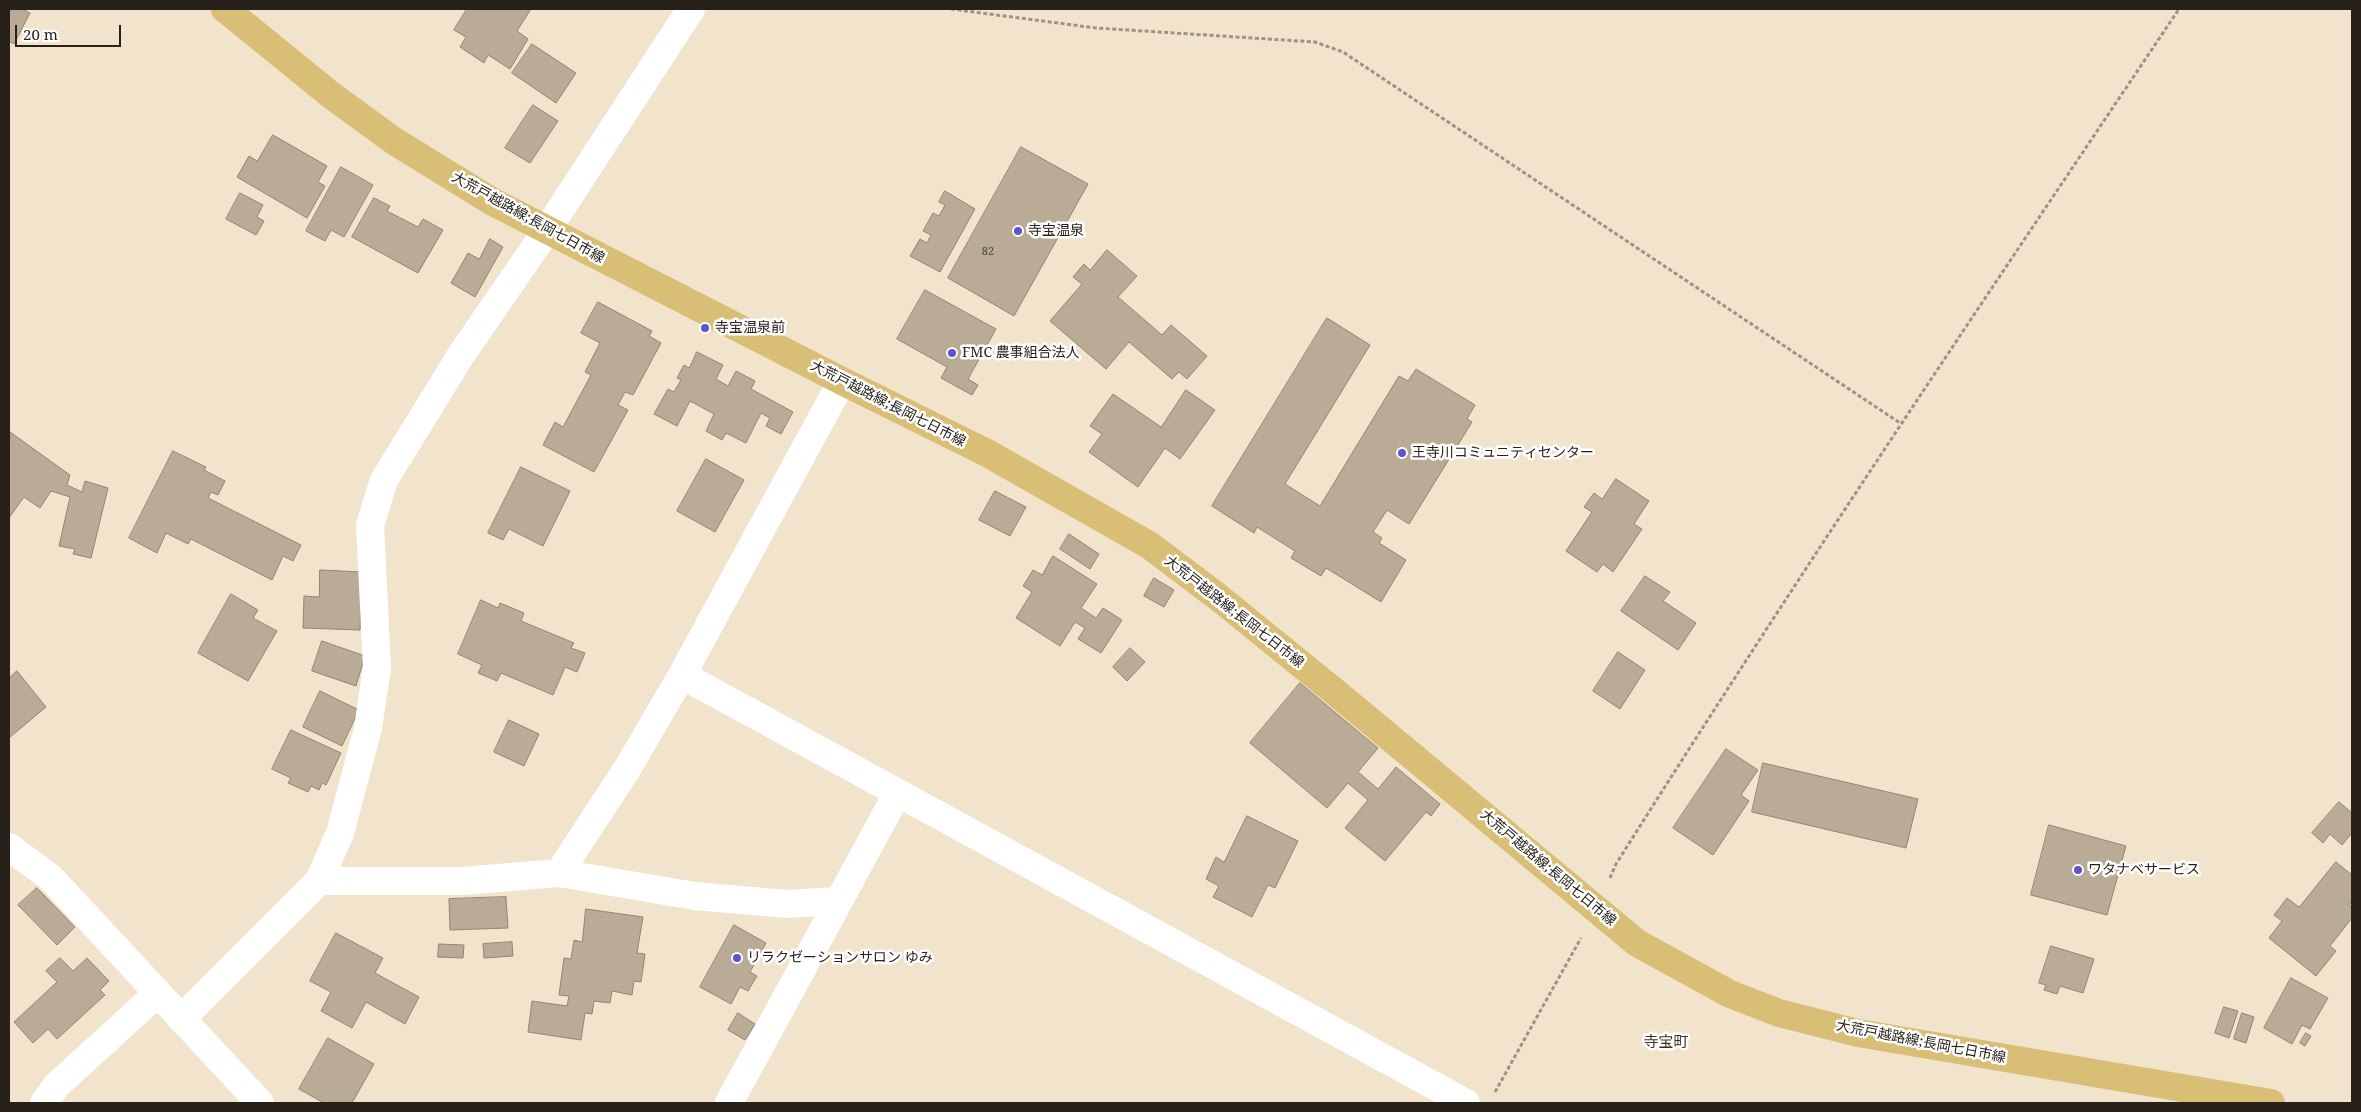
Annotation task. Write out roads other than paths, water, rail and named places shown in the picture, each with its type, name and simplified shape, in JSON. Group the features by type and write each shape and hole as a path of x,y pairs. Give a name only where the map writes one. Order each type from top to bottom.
{"main road":[{"name":"大荒戸越路線;長岡七日市線","path":"225,9 331,95 394,141 493,202 842,381 988,453 1149,545 1218,597 1637,943 1682,969 1730,994 1779,1013 1858,1033 2270,1103"}],"street":[{"path":"181,1018 319,881 340,833 368,728 377,668 370,525 384,480 461,355 547,230 690,9"},
{"path":"559,873 627,769 682,675 842,381"},
{"path":"682,675 1466,1103"},
{"path":"729,1103 897,794"},
{"path":"9,847 51,878 260,1103"},
{"path":"319,881 462,882 559,873 695,896 787,904 838,901"},
{"path":"44,1103 57,1085 158,993"}],"place":[{"name":"寺宝温泉","path":"1018,231"},
{"name":"寺宝温泉前","path":"705,328"},
{"name":"FMC 農事組合法人","path":"952,353"},
{"name":"王寺川コミュニティセンター","path":"1402,453"},
{"name":"ワタナベサービス","path":"2078,870"},
{"name":"リラクゼーションサロン ゆみ","path":"737,958"}],"district":[{"name":"寺宝町","path":"1666,1043"}]}
